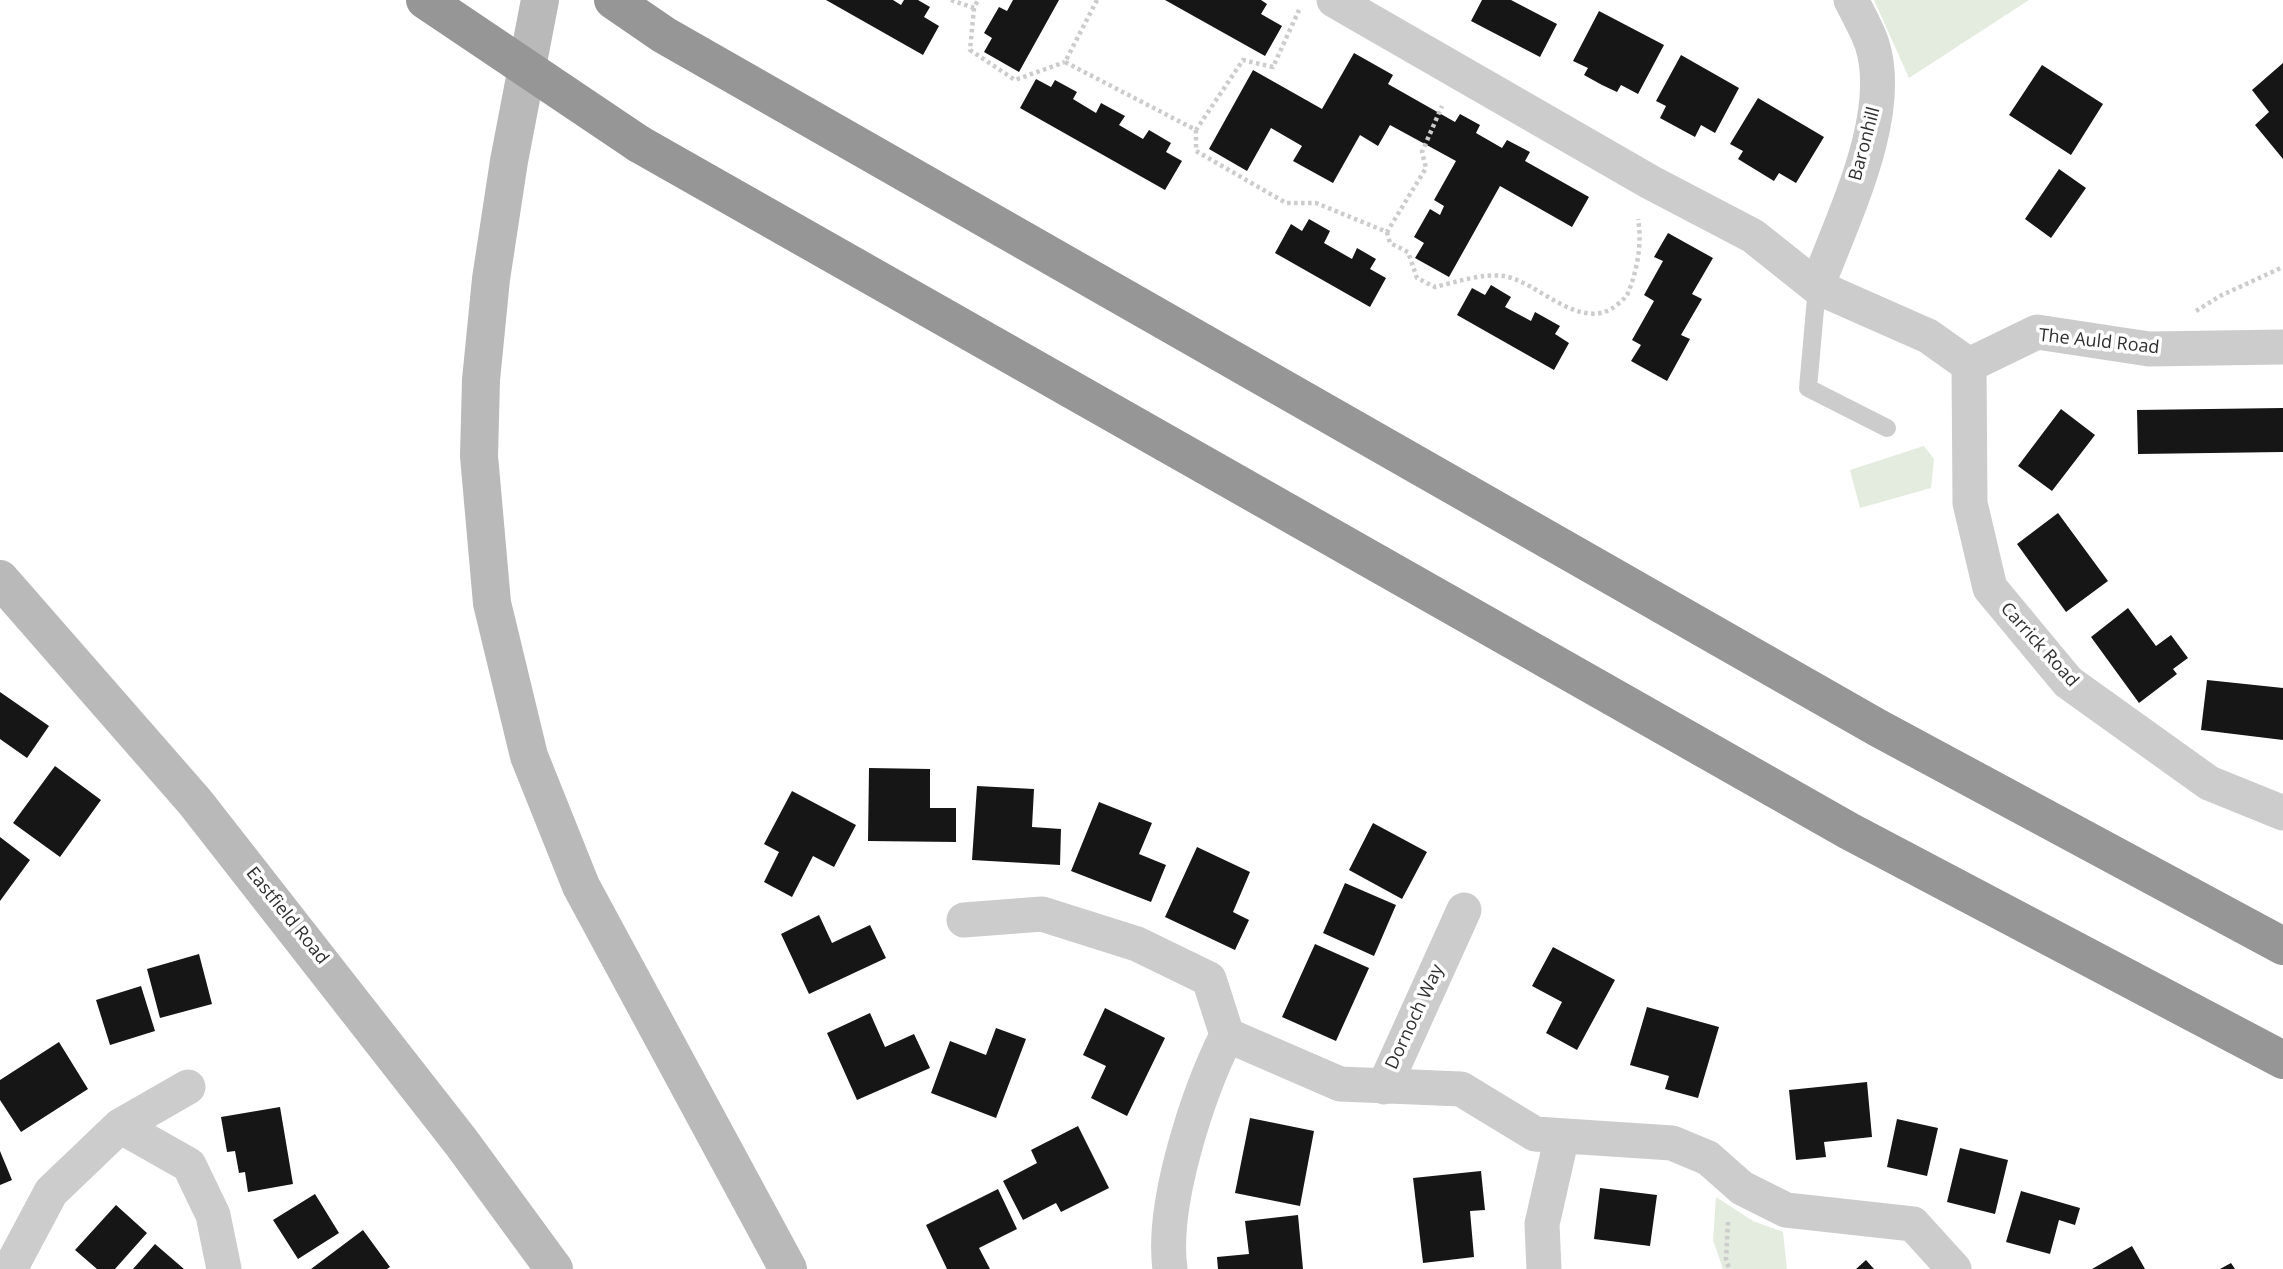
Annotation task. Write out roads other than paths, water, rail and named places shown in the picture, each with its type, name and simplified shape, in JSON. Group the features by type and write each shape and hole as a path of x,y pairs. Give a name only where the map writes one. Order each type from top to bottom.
{"highway":[{"path":"425,0 639,144 1849,831 2283,1060"},
{"path":"613,0 664,35 1878,728 2283,946"}],"street":[{"path":"540,0 509,161 491,279 481,380 479,456 492,603 529,756 581,886 788,1269"},
{"path":"1334,0 1650,182 1752,236 1817,287 1928,336 1969,366"},
{"name":"Baronhill","path":"1817,287 1866,152 1878,96 1872,45 1851,0"},
{"name":"The Auld Road","path":"1969,366 2037,332 2149,349 2283,347"},
{"name":"Carrick Road","path":"1969,366 1970,503 1990,588 2068,682 2210,783 2283,813"},
{"name":"Eastfield Road","path":"0,579 195,802 386,1043 554,1269"},
{"name":"Dornoch Way","path":"1227,1035 1340,1084 1384,1087 1464,910"},
{"path":"964,920 1042,914 1137,944 1209,979 1227,1035 1205,1079 1180,1166 1167,1252 1170,1269"},
{"path":"10,1269 51,1192 120,1126 188,1087"},
{"path":"1384,1087 1461,1089 1535,1134 1672,1143 1708,1158 1742,1188 1786,1210 1913,1224 1954,1269"},
{"path":"120,1126 189,1165 213,1215 224,1269"},
{"path":"1544,1269 1542,1224 1562,1136"}],"lane":[{"path":"1817,287 1808,388 1887,428"}]}
